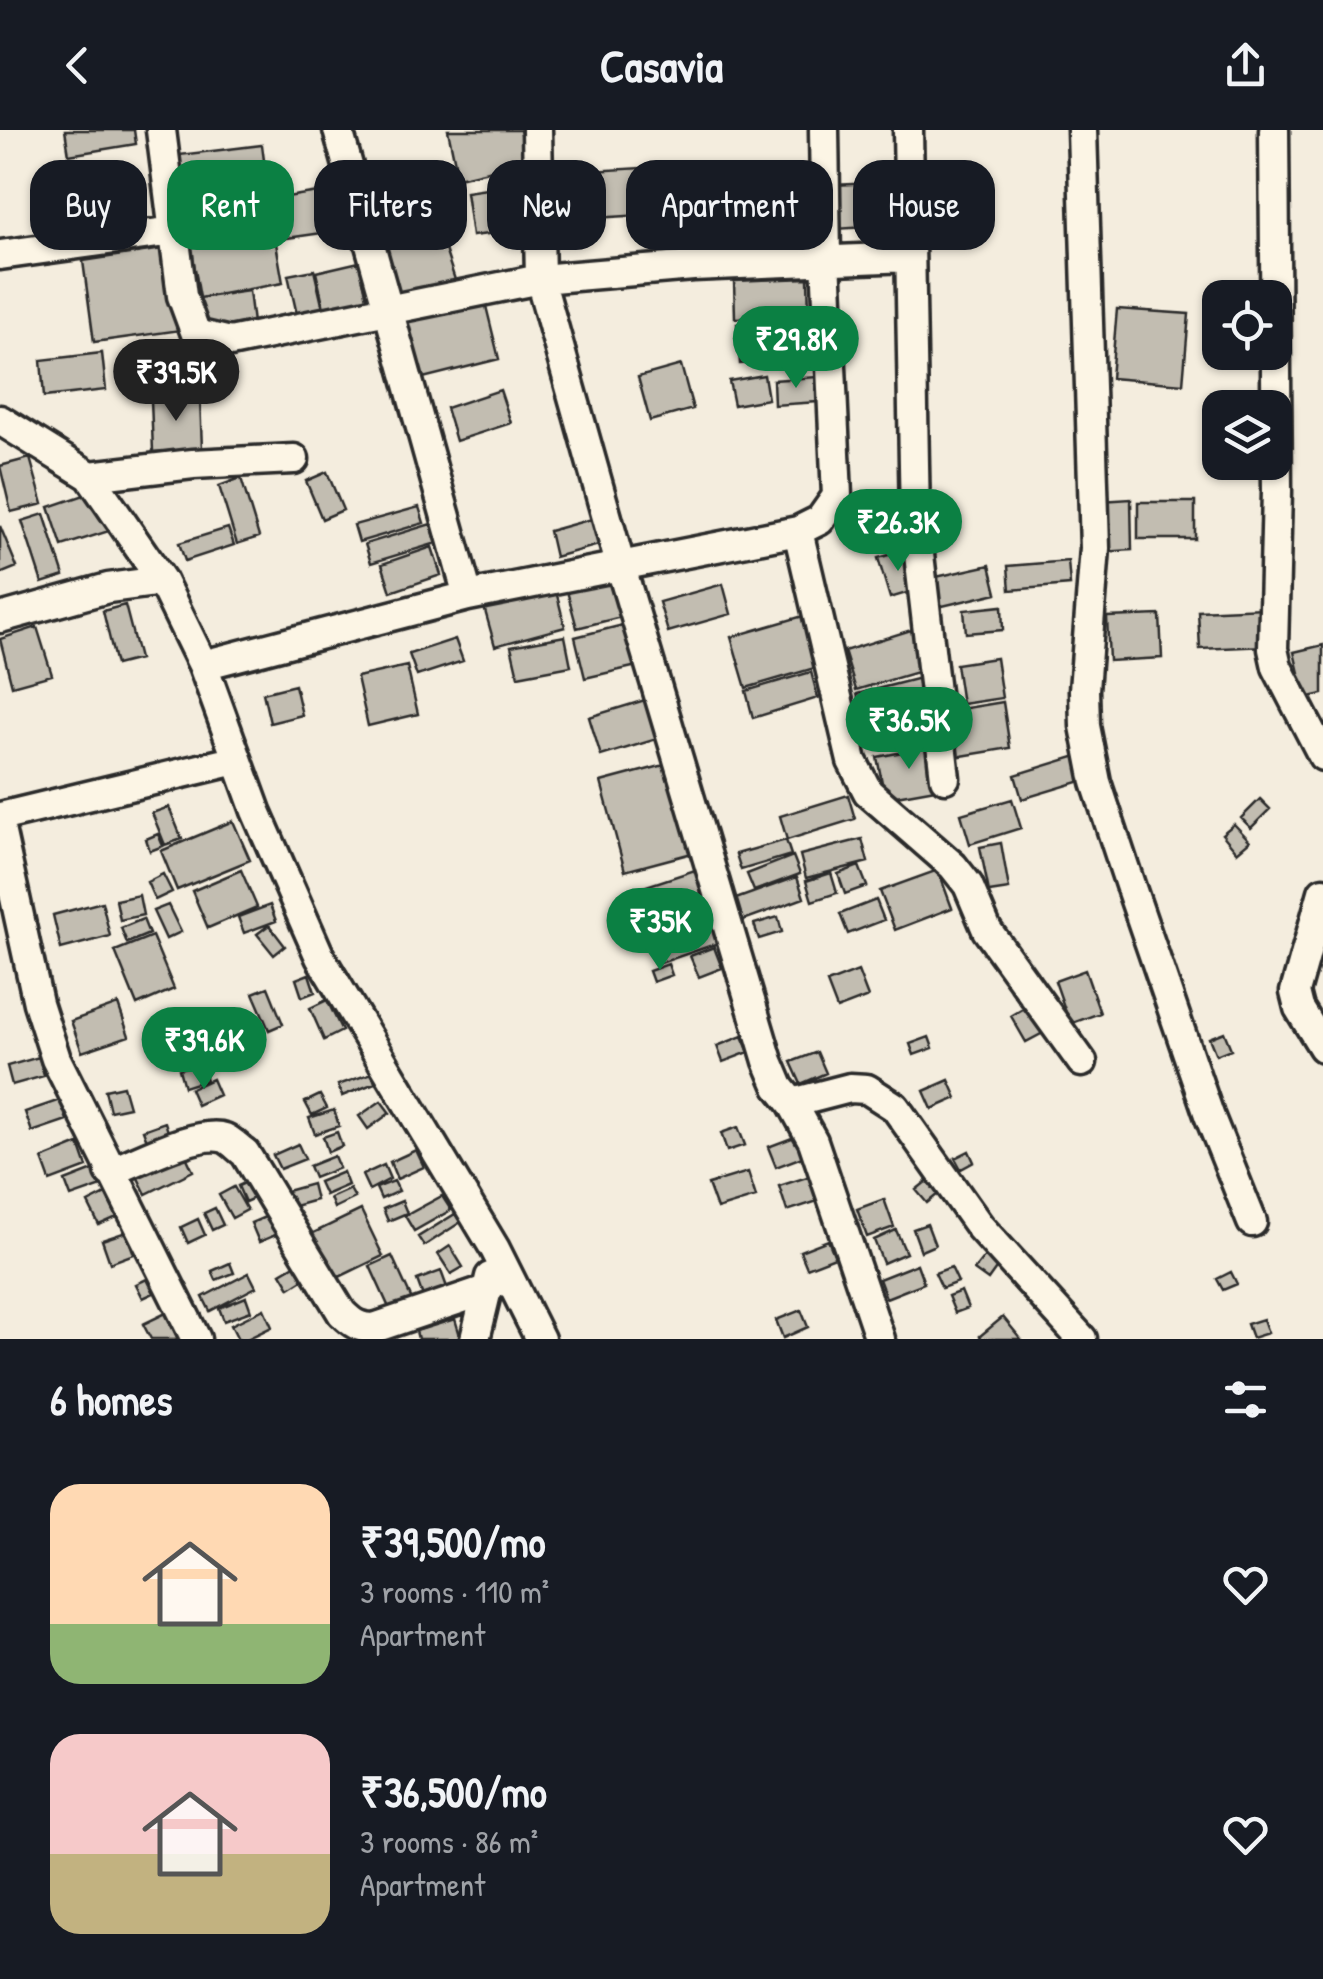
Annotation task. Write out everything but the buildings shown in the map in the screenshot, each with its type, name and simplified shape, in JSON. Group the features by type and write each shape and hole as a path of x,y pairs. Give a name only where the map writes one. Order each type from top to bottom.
{"street":[{"path":"161,130 167,180"},
{"path":"338,130 468,596"},
{"path":"537,130 540,279 620,564 768,1062 814,1141 880,1339"},
{"path":"204,665 468,596 798,531 820,520 836,496 824,130"},
{"path":"908,130 915,520 945,778"},
{"path":"1082,130 1095,548 1084,690 1085,726 1096,782 1124,868 1209,1115 1252,1222"},
{"path":"1274,130 1273,649 1277,668 1323,756"},
{"path":"0,255 167,232"},
{"path":"176,250 182,296 196,334 230,342 540,279 909,257"},
{"path":"0,420 90,476 162,581 204,665 256,812 320,956 495,1249 540,1339"},
{"path":"90,476 193,464 294,459"},
{"path":"798,531 852,760 868,792 954,866 968,885 987,930 1082,1062"},
{"path":"0,618 108,588 162,581"},
{"path":"0,818 238,760"},
{"path":"0,829 38,1003 56,1059 196,1339"},
{"path":"1323,892 1295,992 1298,1008 1323,1047"},
{"path":"792,1103 850,1088 867,1089 895,1108 980,1227 1082,1339"},
{"path":"110,1172 186,1142 204,1137 226,1138 245,1153 342,1313 365,1328 488,1288"},
{"path":"475,1339 495,1249"}]}
